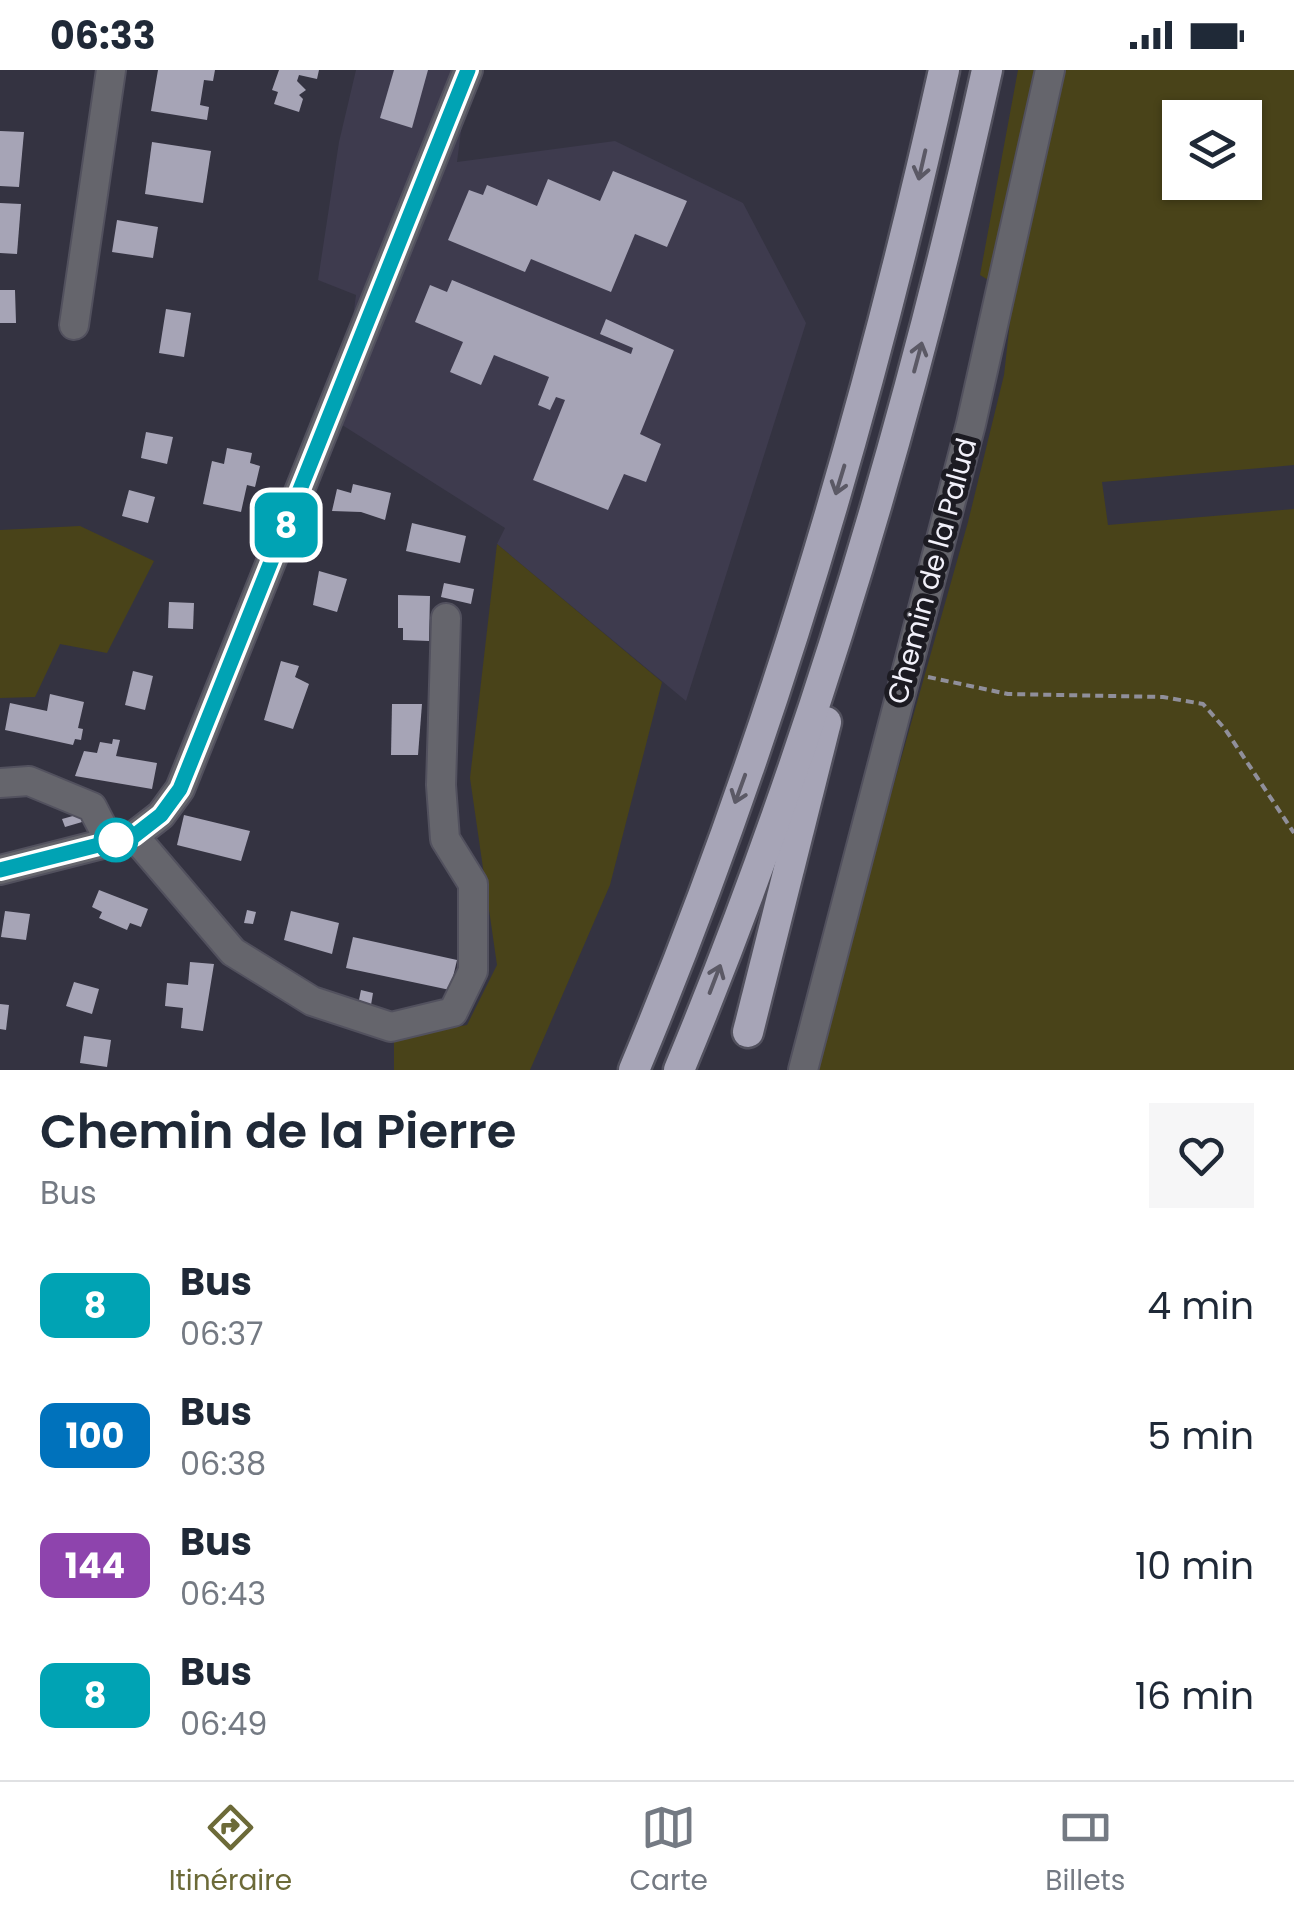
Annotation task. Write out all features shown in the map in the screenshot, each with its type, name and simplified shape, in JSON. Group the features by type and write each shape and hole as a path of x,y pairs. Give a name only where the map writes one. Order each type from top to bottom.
{"highway":[{"path":"634,1070 670,983 796,624 899,263 944,70"},
{"path":"748,1032 987,70"},
{"path":"679,1070 790,774 882,485"}],"street":[{"path":"74,325 111,70"},
{"path":"0,870 122,839 161,815 180,789 468,70"},
{"name":"Chemin de la Palud","path":"803,1070 971,424 1050,70"},
{"path":"0,784 29,781 92,807 233,952 312,1001 391,1027 453,1012 473,971 472,884 446,839 440,784 446,618"}],"path":[{"path":"906,672 1008,694 1147,696 1203,704 1225,729 1294,833"}],"shaded area":[{"path":"356,70 469,70 457,162 615,141 743,203 806,323 686,701 497,544 505,528 339,423 356,295 318,280 339,142"},
{"path":"1018,70 1294,70 1294,465 1102,482 1108,525 1294,509 1294,1070 813,1070 968,522 1004,375 1013,295 980,275"},
{"path":"80,526 154,561 107,653 60,644 35,697 0,698 0,530"},
{"path":"497,544 662,682 610,885 530,1070 394,1070 394,1038 467,1025 497,965 470,778"}],"building":[{"path":"158,70 215,70 213,81 204,80 200,105 209,107 207,120 151,111"},
{"path":"279,70 319,70 317,79 299,75 297,81 306,90 299,95 303,99 299,112 274,104 278,92 272,90"},
{"path":"394,70 428,70 412,128 380,118"},
{"path":"0,131 24,132 19,187 0,186"},
{"path":"152,142 211,151 203,203 145,194"},
{"path":"613,171 687,201 667,247 635,234 611,292 531,259 525,272 448,240 469,190 483,195 487,185 537,206 548,179 600,201"},
{"path":"0,203 21,204 17,254 0,253"},
{"path":"117,220 158,227 153,258 112,252"},
{"path":"452,280 631,354 633,348 600,334 606,319 674,350 640,434 661,444 646,482 624,474 608,510 533,480 565,400 556,397 550,410 538,405 549,377 494,355 481,385 450,372 463,342 415,322 430,285 447,292"},
{"path":"0,290 15,290 16,323 0,323"},
{"path":"166,309 191,313 184,357 159,353"},
{"path":"146,432 173,437 167,464 141,458"},
{"path":"227,448 252,453 250,463 260,466 255,487 247,485 241,512 203,504 212,461 224,464"},
{"path":"353,484 391,493 385,520 361,512 332,511 337,489 351,493"},
{"path":"129,490 155,497 148,523 122,516"},
{"path":"412,523 466,536 460,563 406,551"},
{"path":"319,571 347,579 337,612 313,605"},
{"path":"444,583 474,589 471,604 441,597"},
{"path":"398,595 430,596 429,641 403,640 403,628 398,628"},
{"path":"169,602 194,603 193,629 168,628"},
{"path":"281,661 299,666 295,677 309,684 293,729 264,720"},
{"path":"133,671 153,676 145,710 125,705"},
{"path":"50,694 84,702 78,728 83,729 81,740 75,739 73,745 5,730 10,703 47,711"},
{"path":"392,704 422,704 418,755 391,755"},
{"path":"113,739 120,740 116,756 157,763 152,789 75,776 84,751 97,753 100,742 112,744"},
{"path":"80,814 82,822 65,827 62,819"},
{"path":"184,815 250,831 241,861 177,845"},
{"path":"99,890 148,909 141,927 130,923 127,930 99,918 102,912 92,907"},
{"path":"247,910 256,912 253,924 244,923"},
{"path":"5,911 30,914 26,940 1,937"},
{"path":"291,911 339,923 332,954 284,940"},
{"path":"353,937 457,960 450,990 346,968"},
{"path":"190,962 214,964 203,1031 181,1028 183,1008 165,1006 167,983 188,985"},
{"path":"74,982 99,989 92,1014 66,1006"},
{"path":"361,990 373,993 371,1005 359,1000"},
{"path":"0,1004 9,1005 6,1030 0,1029"},
{"path":"84,1036 111,1040 107,1067 80,1063"}],"bus line":[{"name":"8","path":"0,870 134,836 161,815 180,789 468,70"}]}
